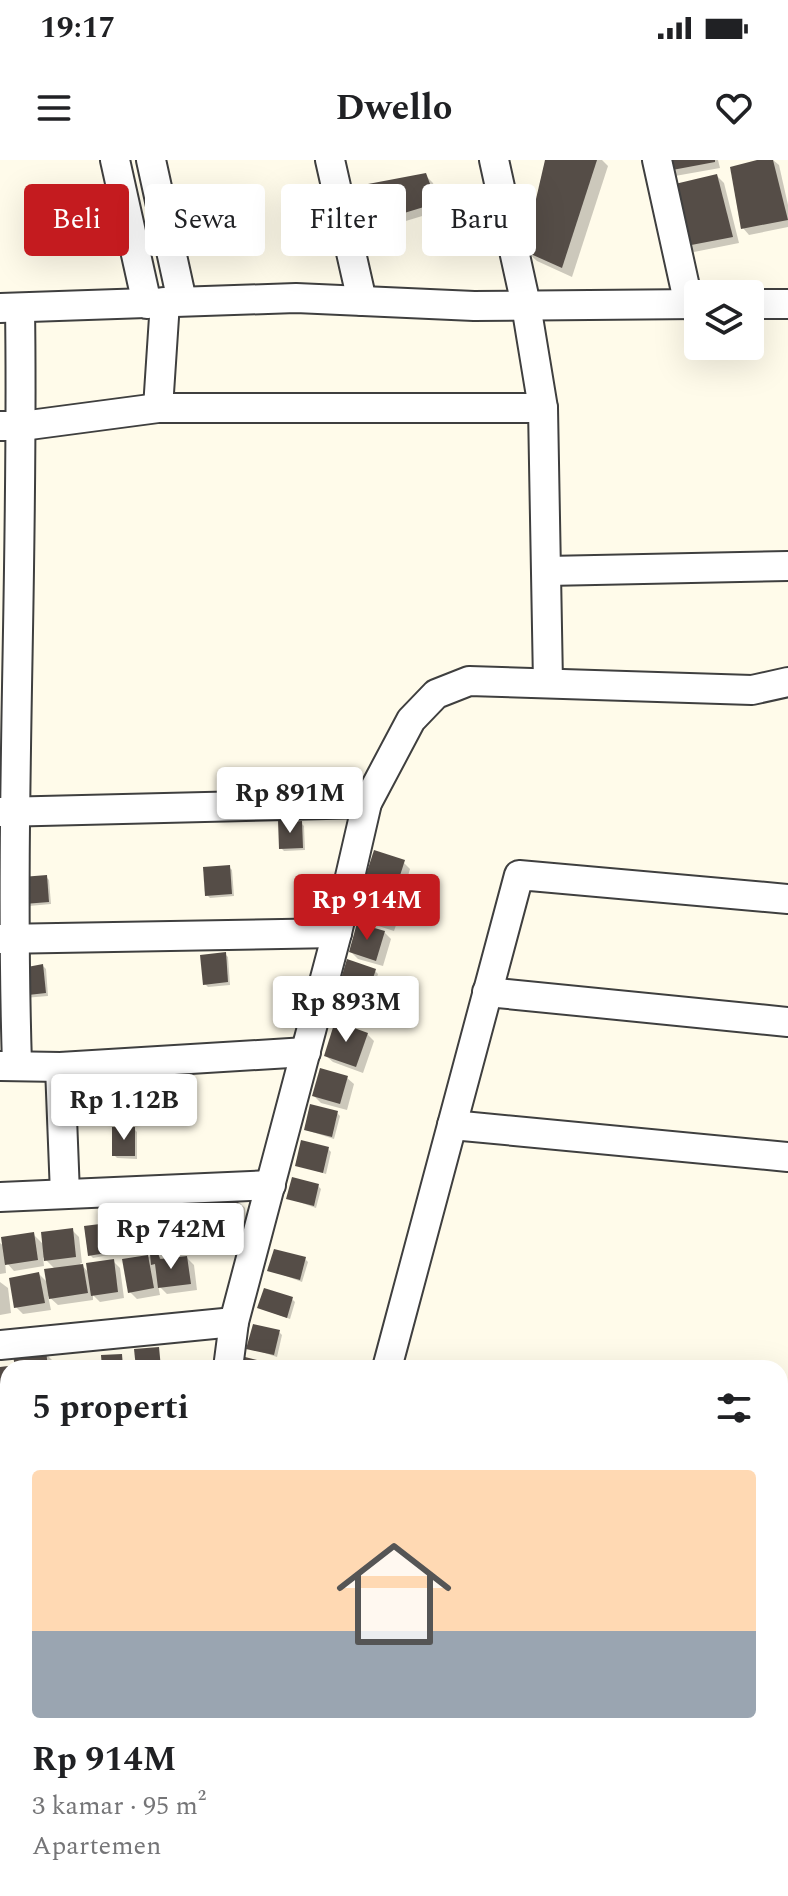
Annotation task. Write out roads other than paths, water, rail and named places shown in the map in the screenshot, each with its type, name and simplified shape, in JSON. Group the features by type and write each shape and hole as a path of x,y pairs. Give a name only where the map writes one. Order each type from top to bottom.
{"street":[{"path":"115,160 165,302"},
{"path":"151,160 165,302 158,408"},
{"path":"330,160 362,301"},
{"path":"494,160 526,305 543,408 548,683"},
{"path":"657,160 688,280"},
{"path":"306,1052 60,1067 8,1065 10,308 296,298 526,305 684,304"},
{"path":"764,304 788,304"},
{"path":"11,426 158,408 543,408"},
{"path":"547,571 788,566"},
{"path":"229,1360 234,1322 337,933 367,803 411,720 436,694 469,681 752,690 788,682"},
{"path":"7,811 367,803"},
{"path":"389,1360 519,875 788,899"},
{"path":"6,938 337,933"},
{"path":"487,992 788,1022"},
{"path":"60,1067 65,1194"},
{"path":"452,1125 788,1157"},
{"path":"0,1197 271,1185"},
{"path":"0,1345 234,1322"}]}
